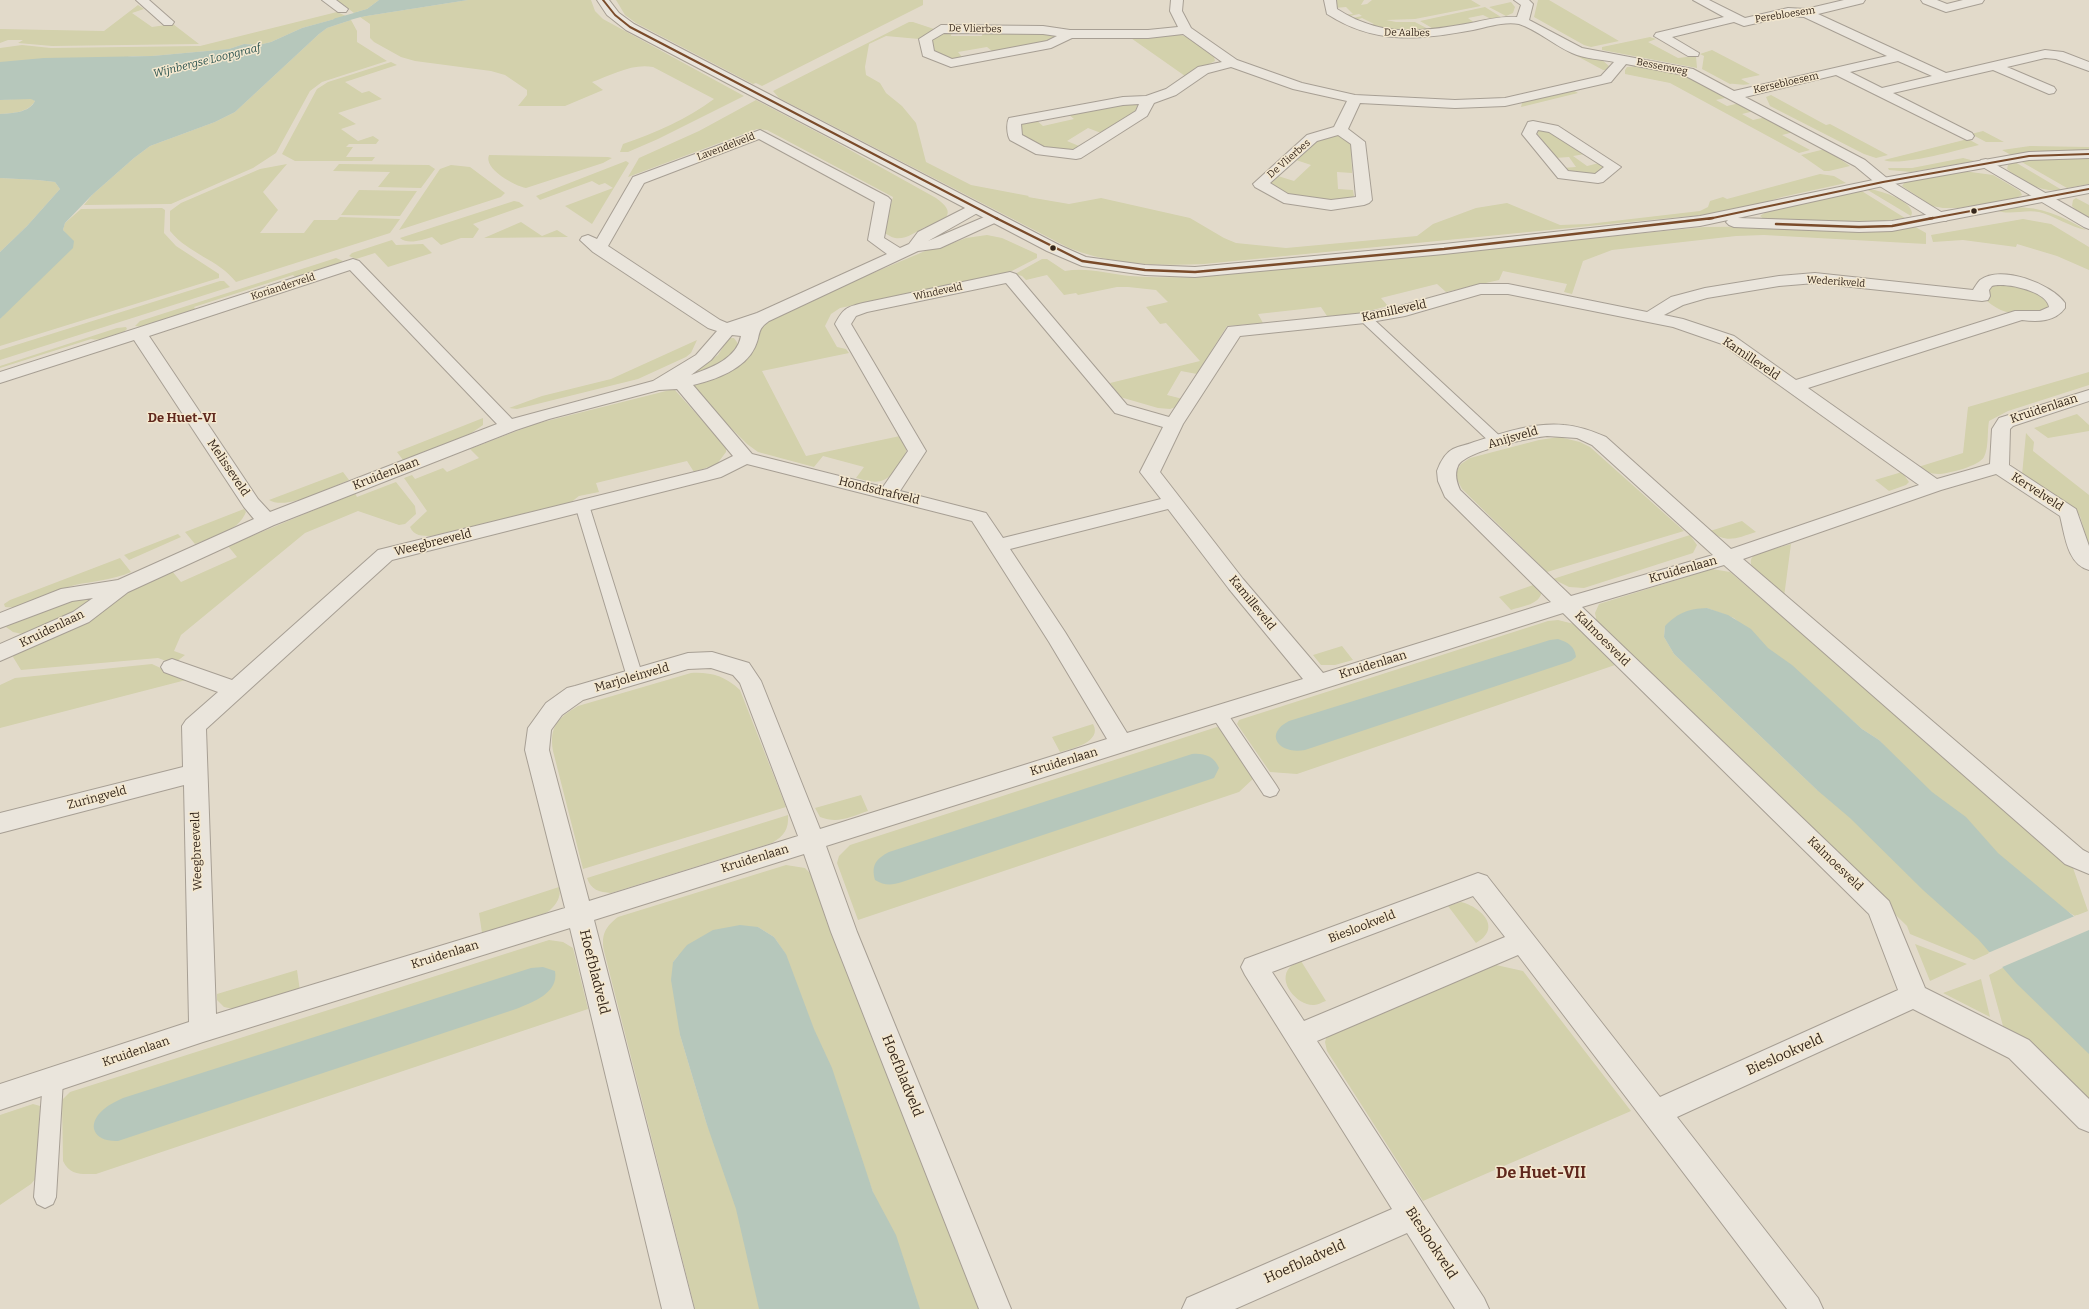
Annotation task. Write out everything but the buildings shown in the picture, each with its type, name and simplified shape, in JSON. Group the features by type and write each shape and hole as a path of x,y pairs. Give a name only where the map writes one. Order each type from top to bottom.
{"street":[{"path":"142,0 168,22"},
{"path":"328,0 342,9"},
{"path":"603,0 608,10 618,19 1052,248 1082,260 1145,270 1195,272 1444,249 1700,221 1882,182 2029,156 2089,154"},
{"path":"1177,0 1176,11 1186,30 1232,63 1298,86 1355,99 1448,104 1505,102 1606,79 1622,60"},
{"name":"De Aalbes","path":"1330,0 1332,11 1342,19 1359,28 1400,35 1438,33 1508,19 1522,21"},
{"path":"1520,0 1527,4 1522,21"},
{"name":"Perebloesem","path":"1698,0 1744,22 1788,12 1806,13 1859,0"},
{"path":"1928,0 1946,8 1978,0"},
{"path":"1806,13 1898,57 1944,77"},
{"name":"Perebloesem","path":"1693,53 1660,36 1735,18"},
{"name":"Bessenweg","path":"1522,21 1578,51 1688,72 1860,163 1882,182 1941,218"},
{"name":"De Vlierbes","path":"1070,34 1051,44 951,63 928,53 925,39 941,28 1043,30 1070,34 1148,34 1186,30"},
{"path":"1882,92 1992,65 2045,54 2058,55 2089,67"},
{"name":"Kersebloesem","path":"1734,95 1898,57"},
{"path":"1148,100 1142,113 1076,155 1041,151 1015,137 1014,121 1123,101 1148,100 1171,92 1203,70 1232,63"},
{"path":"1992,65 2049,90"},
{"path":"1838,71 1967,136"},
{"path":"1340,130 1355,99"},
{"path":"1505,102 1534,125 1553,129 1614,167 1598,179 1563,175 1529,134 1534,125"},
{"name":"De Vlierbes","path":"1340,130 1358,142 1364,200 1331,205 1284,198 1260,184 1312,138 1340,130"},
{"name":"Lavendelveld","path":"750,332 728,329 714,324 594,245 638,180 760,134 883,200 876,240 899,254"},
{"path":"1986,164 2089,224"},
{"path":"1700,221 1859,227 1892,226 2089,189"},
{"name":"Kruidenlaan","path":"915,247 924,235 976,208"},
{"name":"Kruidenlaan","path":"1,652 80,617 121,587 267,521 508,426 543,415 719,369 738,359 746,348 753,324 763,317 915,247 934,245 994,218"},
{"name":"Korianderveld","path":"0,378 353,264 508,426"},
{"name":"Windeveld","path":"890,493 917,451 843,324 849,314 863,308 1010,277 1121,409 1174,424"},
{"name":"Wederikveld","path":"1648,318 1677,301 1704,293 1779,281 1815,278 1991,302 2021,315"},
{"name":"Wederikveld","path":"1793,387 2021,315 2045,316 2053,313 2057,308 2057,303 2045,291 2021,282 2008,280 1988,282 1983,286 1981,290 1991,302"},
{"name":"Kamilleveld","path":"1318,682 1236,584 1150,472 1174,424 1234,331 1365,318 1399,312 1480,289 1508,289 1677,323 1728,340 1934,486"},
{"name":"Kruidenlaan","path":"672,381 711,352 718,339 728,329 744,321 763,317"},
{"name":"Melisseveld","path":"139,334 251,503 267,521"},
{"path":"582,505 714,473 745,458 672,381"},
{"name":"Kruidenlaan","path":"0,1097 203,1030 580,914 1567,604 1728,557 1934,486 1999,467 2001,430 2006,422 2089,395"},
{"name":"Anijsveld","path":"1567,604 1452,493 1446,482 1447,469 1451,460 1460,453 1538,430 1554,428 1587,434 1599,441 1728,557"},
{"name":"Hondsdrafveld","path":"745,458 890,493 979,517 1122,744"},
{"name":"Kervelveld","path":"1999,467 2069,513 2082,557 2089,563"},
{"path":"998,546 1172,502"},
{"name":"Weegbreeveld","path":"203,1030 194,773 194,726 384,555 582,505"},
{"path":"1728,557 2074,857 2089,864"},
{"name":"Kruidenlaan","path":"0,621 68,594 121,587"},
{"name":"Kalmoesveld","path":"1567,604 1628,666 1880,908 1914,996"},
{"name":"Marjoleinveld","path":"580,914 569,877 537,750 540,728 554,709 575,694 688,661 712,660 741,669 750,681 812,841"},
{"path":"172,667 234,689"},
{"name":"Zuringveld","path":"0,823 194,773"},
{"name":"Hoefbladveld","path":"812,841 844,932 995,1309"},
{"name":"Bieslookveld","path":"1474,1309 1254,967 1478,883 1807,1309"},
{"name":"Hoefbladveld","path":"580,914 678,1309"},
{"path":"1298,1036 1523,941"},
{"path":"1914,996 2019,1049 2089,1118"},
{"name":"Bieslookveld","path":"1655,1113 1914,996"},
{"name":"Hoefbladveld","path":"1198,1309 1413,1215"}],"lane":[{"path":"1365,318 1498,442"},
{"path":"582,505 635,677"},
{"path":"1219,714 1270,790"},
{"path":"45,1197 53,1080"}],"shaded area":[{"path":"337,0 379,0 367,9 354,13"},
{"path":"468,0 591,0 595,11 603,19 744,96 658,139 628,152 620,152 623,144 670,125 693,113 714,99 653,67 645,66 622,70 592,82 603,90 565,106 518,106 527,95 527,90 505,75 491,71 415,61 401,57 374,42 370,38 370,24 360,17"},
{"path":"616,0 923,0 923,5 762,86 756,83 753,84 636,23 625,15"},
{"path":"1336,0 1364,0 1361,5 1367,4 1372,0 1471,0 1481,6 1415,19 1386,20 1396,22 1415,22 1432,31 1420,33 1365,27 1374,24 1362,18 1352,21 1348,19 1362,16 1359,14 1345,17 1342,15 1353,14 1346,7 1335,8"},
{"path":"1538,0 1549,0 1619,41 1591,47 1584,45 1534,17"},
{"path":"1511,2 1515,7 1513,13 1506,16 1489,7"},
{"path":"138,5 144,9 132,13 152,27 173,24 199,44 52,46 18,43 23,40 8,40 0,43 0,29 104,31"},
{"path":"1485,7 1501,17 1491,19 1483,15 1468,18 1475,23 1437,31 1420,21"},
{"path":"337,12 346,16 302,28 271,42 259,45 244,44 229,49 152,56 133,56 110,60 0,65 0,48 22,45 51,48 200,46"},
{"path":"351,20 357,31 357,42 387,61 322,82 310,91 276,153 253,168 171,204 84,205 92,195 150,146 215,122 235,112 319,34 327,28"},
{"path":"909,22 934,29 919,39 886,36 869,44 865,67 866,75 880,83 886,93 902,106 916,123 926,162 971,185 1069,204 1101,198 1190,218 1224,238 1236,243 1286,248 1417,236 1433,224 1476,208 1507,203 1560,225 1588,224 1700,211 1708,207 1710,201 1723,197 1727,199 1820,174 1834,176 1846,183 1782,197 1753,206 1701,215 1204,264 1170,265 1118,261 1085,254 1069,248 779,98 773,91"},
{"path":"944,31 952,31 951,36 982,36 983,31 1040,32 1056,36 1045,41 992,51 987,47 958,52 962,57 953,59 935,52 931,38"},
{"path":"1177,34 1187,37 1214,57 1215,61 1185,76 1128,36"},
{"path":"1650,37 1656,39 1648,42 1678,58 1696,56 1697,68 1602,50 1602,47"},
{"path":"1712,50 1760,75 1741,79 1750,84 1730,84 1702,69 1704,56 1700,54"},
{"path":"1580,55 1601,59 1609,66 1607,70 1603,70 1577,56"},
{"path":"391,62 397,65 345,82 362,93 369,91 382,99 338,113 356,124 341,129 358,141 373,136 379,140 376,144 349,144 346,147 353,147 346,157 375,157 372,161 295,161 282,154 317,89 328,82"},
{"path":"1627,67 1654,67 1680,74 1729,97 1716,100 1727,106 1740,103 1754,111 1742,114 1753,120 1766,117 1794,132 1782,135 1810,150 1799,153 1670,83 1625,74"},
{"path":"1573,90 1578,93 1521,107 1522,103 1527,100"},
{"path":"1771,95 1826,125 1830,124 1888,155 1876,158 1864,154 1770,106 1766,97"},
{"path":"31,98 35,101 28,108 19,112 0,114 0,100"},
{"path":"756,100 832,140 936,198 942,203 948,212 945,219 929,228 925,227 903,238 895,238 883,233 893,197 767,130 757,129 628,177 639,158 699,131"},
{"path":"1119,103 1138,104 1134,113 1101,133 1088,128 1067,141 1079,146 1070,151 1045,148 1021,135 1022,124 1036,120 1043,126 1074,119 1068,114"},
{"path":"1539,130 1549,132 1585,154 1573,156 1587,166 1599,163 1606,167 1594,175 1566,172 1562,168 1576,167 1569,157 1555,158 1537,133"},
{"path":"1983,131 2004,142 1986,142 1971,134"},
{"path":"1338,134 1351,144 1352,173 1337,172 1338,189 1353,190 1354,196 1348,199 1331,201 1312,200 1286,194 1269,184 1278,176 1294,181 1311,165 1296,160 1318,140"},
{"path":"1968,139 1979,145 1916,159 1892,162 1884,160"},
{"path":"2030,146 2089,147 2089,151 2056,151 2011,155 2002,150"},
{"path":"1825,149 1850,166 1824,171 1801,155"},
{"path":"489,155 612,158 603,163 526,188 515,184 495,171 488,160"},
{"path":"2089,157 2089,184 2067,188 2020,161 2034,159"},
{"path":"1963,158 1975,161 1911,172 1889,170 1888,168 1912,168"},
{"path":"626,161 629,163 592,224 565,206 613,188 605,183 599,185 592,181 540,200 536,196"},
{"path":"2015,162 2062,190 2047,190 2033,186 2019,178 2007,169 2008,165"},
{"path":"287,164 263,192 278,210 260,233 304,233 314,220 337,220 340,217 400,219 390,233 236,282 221,268 186,246 170,231 170,211 181,203 260,169"},
{"path":"339,164 429,165 435,169 421,188 378,187 390,172 333,171"},
{"path":"451,165 470,167 505,193 501,197 399,230 440,169"},
{"path":"1963,171 1993,175 2020,191 2022,195 2016,198 1959,208 1943,208 1932,206 1902,186 1905,182"},
{"path":"0,178 55,182 60,189 27,226 0,252"},
{"path":"1866,189 1886,193 1900,200 1910,208 1912,213 1911,216"},
{"path":"359,190 417,191 400,216 341,215"},
{"path":"1860,190 1905,218 1869,223 1764,219 1760,216 1766,212"},
{"path":"2076,198 2089,205 2089,219 2079,213 2072,206 2073,200"},
{"path":"514,201 519,202 524,206 473,224 479,229 473,238 461,238 441,245 432,237 411,242 400,238"},
{"path":"2010,207 2031,208 2050,212 2086,230 2039,212 2001,212 1996,210"},
{"path":"162,208 165,210 164,233 176,246 219,274 219,278 0,346 0,319 67,235 63,230 65,223 81,209"},
{"path":"2023,219 2051,224 2089,247 2089,270 2057,256 2017,244 2016,247 1963,240 1933,242 1931,235"},
{"path":"521,222 542,236 557,230 568,237 484,238"},
{"path":"1912,225 1926,233 1926,244 1764,235 1736,236 1612,250 1583,261 1572,294 1564,292 1567,284 1503,271 1499,280 1446,292 1437,284 1381,298 1388,306 1357,314 1327,316 1321,307 1258,314 1263,323 1227,326 1197,374 1181,371 1167,395 1183,399 1179,406 1170,409 1158,408 1120,397 1110,383 1200,361 1166,323 1160,324 1146,307 1168,302 1156,290 1117,287 1078,295 1076,293 1064,295 1047,275 1026,280 1022,276 1015,274 1042,259 1047,259 1065,271 1089,270 1139,277 1201,277 1704,227"},
{"path":"987,235 1002,238 1037,254 1037,258 1008,273 840,308 831,314 825,326 837,347 846,349 849,353 762,371 806,456 900,436 906,447 906,452 902,462 890,476 885,479 874,482 856,478 864,467 823,456 814,467 758,452 747,444 688,385 733,368 748,358 754,349 759,331 763,324 854,281 937,246 940,248 966,238"},
{"path":"392,240 396,245 423,244 432,253 388,267 375,253 356,259 349,256 352,253"},
{"path":"336,258 343,261 340,264 296,278 293,275 194,307 196,310 143,327 135,326 140,321"},
{"path":"224,281 230,287 0,360 0,350"},
{"path":"1988,282 2033,286 2057,308 2017,314 1999,309 1982,296"},
{"path":"126,327 127,329 115,337 100,340 91,339 0,368 0,366 117,328"},
{"path":"729,338 734,338 739,345 731,359 690,375 718,355"},
{"path":"697,340 691,353 686,357 638,379 517,409 509,408 542,396 611,379"},
{"path":"2089,372 2089,385 2008,411 1989,421 1986,453 1981,460 1976,463 1956,471 1938,474 1928,472 1918,467 1963,453 1968,407"},
{"path":"674,389 726,447 726,452 717,464 694,472 687,461 596,483 599,492 579,496 570,503 431,536 421,536 416,534 410,527 427,511 404,478 412,475 415,479 443,468 447,472 479,458 470,449 535,424"},
{"path":"2077,414 2089,425 2089,431 2048,438 2034,428"},
{"path":"483,418 483,425 470,434 403,460 397,452"},
{"path":"2026,433 2034,442 2033,451 2089,495 2089,546 2080,516 2022,475"},
{"path":"1559,437 1580,442 1590,447 1684,531 1547,572 1462,489 1457,479 1456,472 1461,464 1470,458 1539,440"},
{"path":"343,472 349,480 309,497 277,503 269,500"},
{"path":"1902,472 1909,482 1906,485 1889,491 1875,480"},
{"path":"396,482 415,506 416,514 405,524 399,525 358,511 305,533 181,635 174,651 185,655 176,662 169,662 158,658 21,670 13,657 17,649 130,589 172,571 181,582 237,557 228,546 355,493 357,497"},
{"path":"244,509 246,512 237,524 231,529 217,536 195,544 185,532"},
{"path":"1742,521 1756,532 1738,538 1727,539 1710,531"},
{"path":"178,534 181,537 129,560 124,555"},
{"path":"1690,535 1697,545 1693,553 1584,588 1569,587 1553,579"},
{"path":"1791,544 1784,597 1752,567 1751,560 1756,554"},
{"path":"120,558 131,572 110,579 75,585 23,606 5,607 4,604 10,600"},
{"path":"1712,569 1730,572 2072,865 2088,911 2075,916 1990,864 1879,740 1862,729 1844,713 1828,708 1734,618 1707,608 1665,626 1664,637 1674,654 1817,790 1836,793 1994,951 1974,960 1910,934 1907,926 1597,623 1595,613 1599,604"},
{"path":"1536,584 1542,590 1541,595 1535,602 1525,606 1511,610 1499,597"},
{"path":"96,596 77,612 31,632 22,634 13,632 6,627 7,625 59,603"},
{"path":"1558,620 1574,624 1615,665 1297,774 1270,772 1237,724 1239,720 1548,621"},
{"path":"1342,646 1353,660 1335,665 1321,665 1313,655"},
{"path":"152,664 186,680 0,728 0,685 15,678"},
{"path":"691,673 705,673 723,678 740,690 786,807 583,869 553,751 552,735 556,724 560,719 578,706"},
{"path":"1093,724 1095,730 1094,736 1090,740 1078,747 1060,752 1052,737"},
{"path":"1217,727 1222,729 1254,778 1239,792 858,920 837,863 839,856 850,845"},
{"path":"861,795 868,811 850,817 838,820 826,819 820,817 815,808"},
{"path":"788,815 788,824 785,832 780,838 772,843 611,893 596,890 587,878"},
{"path":"786,865 805,868 810,873 981,1309 897,1309 873,1192 785,953 774,937 758,927 678,956 673,962 680,1035 706,1122 737,1199 774,1309 695,1309 604,951 603,940 607,928 618,917"},
{"path":"559,887 560,894 558,900 549,911 482,933 479,913"},
{"path":"1461,902 1476,908 1486,919 1488,931 1484,937 1476,943 1448,906"},
{"path":"549,940 563,942 573,948 588,1009 96,1174 81,1174 73,1172 63,1161 62,1100 70,1092"},
{"path":"1915,944 1967,964 1930,981"},
{"path":"1301,961 1326,1001 1316,1005 1302,1002 1287,986 1286,973 1290,967"},
{"path":"1496,965 1523,971 1631,1111 1423,1201 1327,1051 1325,1042 1328,1032"},
{"path":"2008,965 2089,1051 2089,1106 2013,1031 2003,1026 1989,975"},
{"path":"297,970 300,991 238,1010 224,1007 217,1000 217,994"},
{"path":"1981,979 1990,1017 1943,993"},
{"path":"33,1104 40,1106 36,1178 31,1184 0,1205 0,1115"}],"water":[{"path":"379,0 468,0 360,17 354,13 367,9"},
{"path":"342,17 351,20 327,28 319,34 235,112 215,122 150,146 92,195 65,223 63,230 74,241 73,248 0,319 0,252 27,226 60,189 55,182 0,178 0,114 15,113 24,110 29,108 35,101 31,99 0,100 0,62 44,58 152,56 229,49 244,44 259,45 271,42 302,28"},
{"path":"1707,608 1728,615 1751,629 1768,648 1792,665 1862,729 1879,740 1932,792 1966,817 1998,853 2089,929 2089,1054 2016,983 1978,939 1923,890 1850,818 1817,790 1674,654 1664,637 1665,626 1679,614 1694,609"},
{"path":"1558,639 1567,643 1574,650 1576,657 1571,661 1305,750 1289,750 1282,747 1276,738 1277,732 1281,726 1289,721 1550,640"},
{"path":"1192,754 1208,756 1217,764 1219,768 1214,778 902,882 888,884 875,880 874,866 881,857 889,852"},
{"path":"740,925 758,927 774,937 786,954 814,1029 832,1068 873,1192 896,1235 920,1309 759,1309 736,1209 706,1122 680,1035 671,980 673,962 687,945 713,930"},
{"path":"543,967 555,971 553,985 549,991 537,1000 516,1009 118,1141 103,1139 98,1136 95,1131 94,1126 98,1115 104,1109 123,1098 531,968"}],"pier":[{"path":"2077,915 2089,926 2089,930 2000,968 1988,953"}],"waterway":[{"name":"Wijnbergse Loopgraaf","path":"336,21 368,12"}],"transit line":[{"path":"603,0 615,15 630,27 1053,248 1082,261 1145,270 1195,272 1444,249 1700,221 1883,182 2029,156 2089,154"},
{"path":"1776,224 1859,227 1892,226 2089,189"}],"district":[{"name":"De Huet-VI","path":"182,418"},
{"name":"De Huet-VII","path":"1541,1174"}]}
